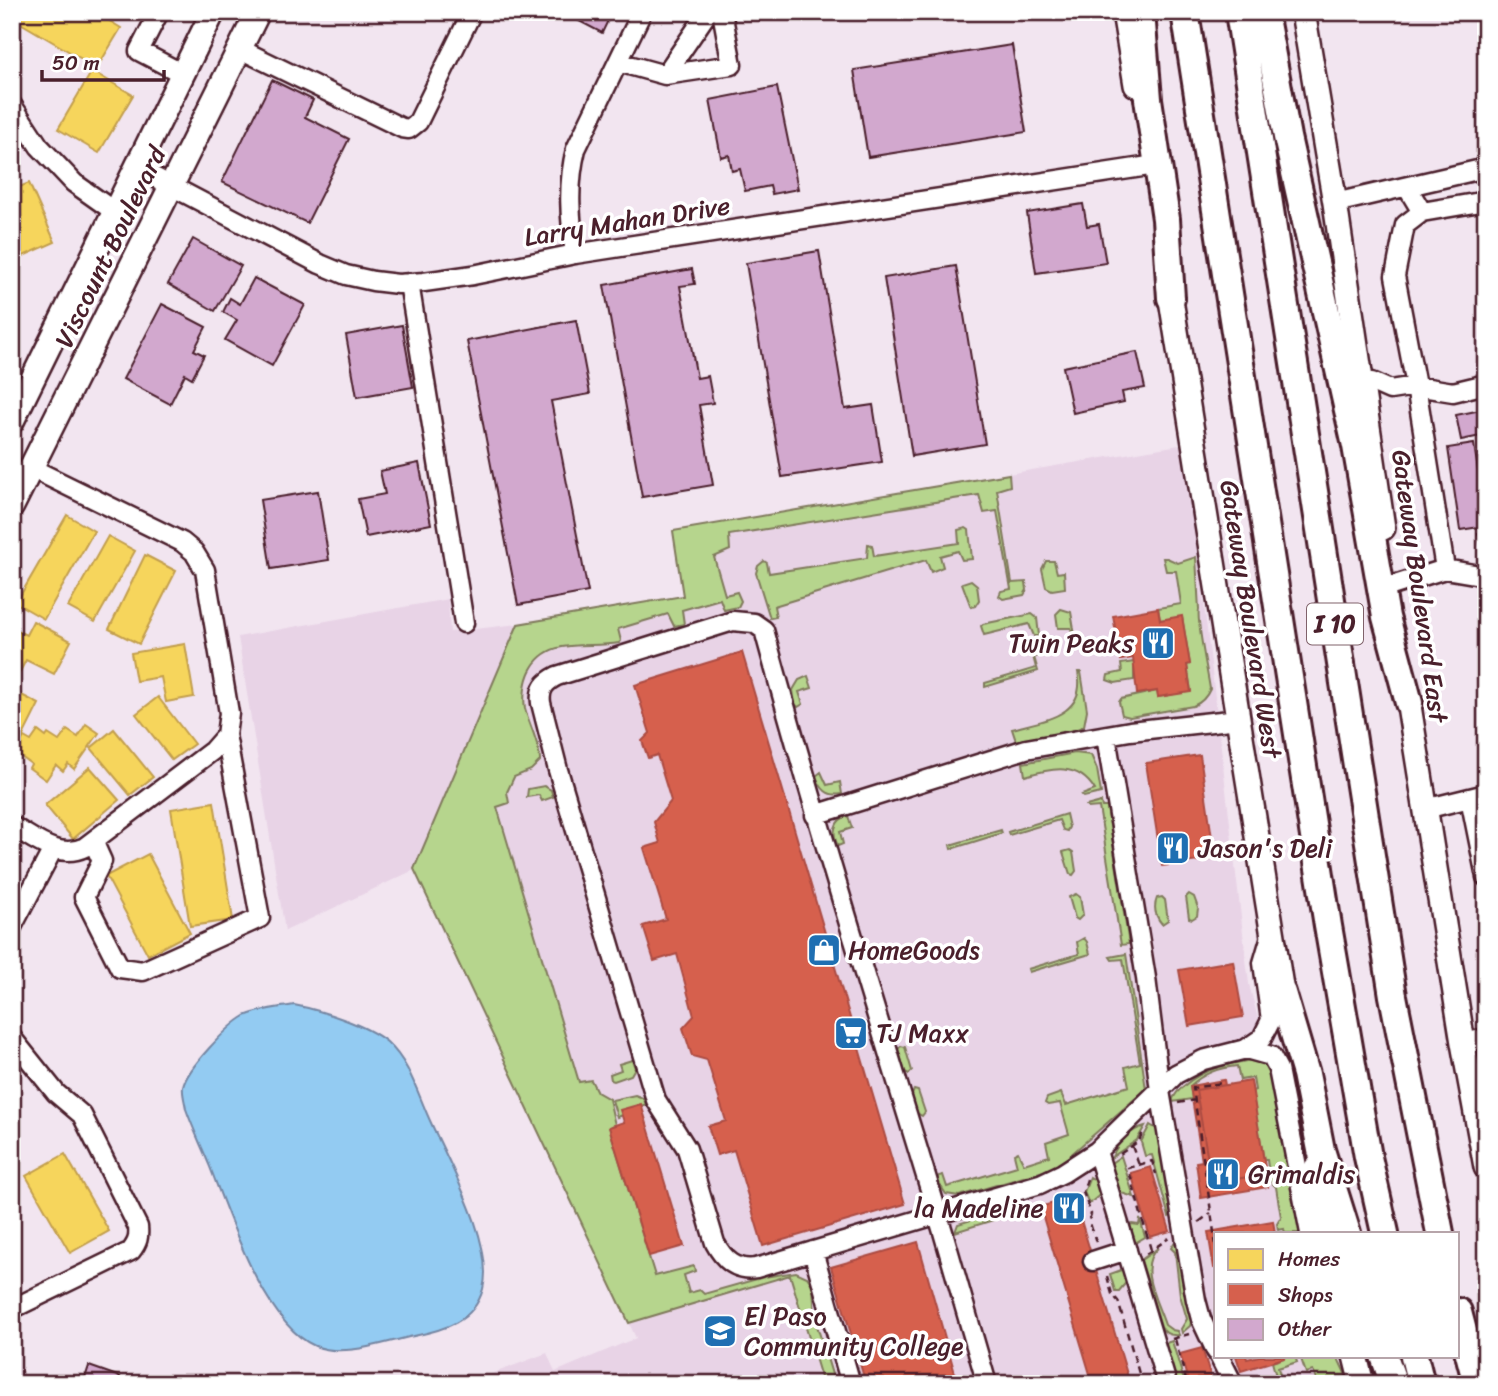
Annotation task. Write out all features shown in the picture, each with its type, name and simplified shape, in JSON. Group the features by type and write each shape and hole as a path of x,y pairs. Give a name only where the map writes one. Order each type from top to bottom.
{"highway":[{"path":"1141,12 1148,99 1166,219 1171,298"},
{"name":"I 10","path":"1185,12 1328,926 1368,1157 1385,1232"},
{"name":"I 10","path":"1239,12 1393,996 1440,1232"},
{"path":"1264,12 1287,137 1387,588 1386,617 1409,703"},
{"path":"1282,993 1306,1074 1321,1150 1347,1232"},
{"path":"1460,1320 1477,1384"},
{"path":"1385,1358 1394,1384"},
{"path":"1414,1358 1421,1384"}],"main road":[{"name":"Viscount Boulevard","path":"12,421 214,12"},
{"name":"Viscount Boulevard","path":"12,506 22,464 172,186 258,12"},
{"name":"Gateway Boulevard West","path":"1125,12 1282,993 1329,1232"},
{"name":"Gateway Boulevard East","path":"1303,12 1366,409 1387,588"},
{"name":"Gateway Boulevard East","path":"1409,703 1463,1043 1486,1167"},
{"path":"1354,1358 1362,1384"}],"street":[{"path":"159,12 139,51 183,74"},
{"path":"240,49 409,129 418,121 472,12"},
{"path":"575,254 569,212 571,171 576,149 642,12"},
{"path":"666,75 708,12"},
{"path":"618,62 666,75 732,65 722,12"},
{"path":"12,105 39,146 74,183 115,212"},
{"name":"Larry Mahan Drive","path":"137,167 320,264 346,275 373,281 409,283 473,275 575,254 1149,166"},
{"path":"1335,203 1486,168"},
{"path":"1407,187 1422,212"},
{"path":"1445,569 1416,386 1395,276 1405,225 1422,212 1486,201"},
{"path":"409,283 464,623"},
{"path":"1362,383 1372,382 1390,390 1416,386 1453,392 1486,384"},
{"path":"1366,409 1382,401 1390,390"},
{"path":"22,464 182,542 201,561 205,570 229,713 226,735 260,918 143,971 120,968 84,897 102,862 93,841"},
{"path":"1387,588 1445,569 1486,576"},
{"path":"988,1384 938,1214 816,815 764,630 754,623 733,621 557,676 543,685 541,703 558,770 656,1100 687,1149 715,1243 723,1256 734,1265 747,1269 813,1251 938,1214 1040,1184 1104,1155 1166,1097 1176,1074 1193,1064 1246,1049 1262,1038 1271,1020 1263,963 1273,928"},
{"path":"816,815 1026,749 1239,719"},
{"path":"12,826 53,849 75,852 212,751 226,735"},
{"path":"1106,736 1166,1097 1196,1300 1201,1319 1214,1347"},
{"path":"1425,809 1478,796 1486,877"},
{"path":"12,927 53,849"},
{"path":"12,1038 56,1093 82,1115 138,1227 139,1236 131,1251 12,1310"},
{"path":"1463,1043 1486,1038"},
{"path":"1246,1049 1271,1056 1278,1069 1310,1232"},
{"path":"1104,1155 1167,1384"},
{"path":"813,1251 851,1384"},
{"path":"1099,1259 1133,1254"},
{"path":"1220,1358 1233,1384"}],"path":[{"path":"1214,1232 1193,1088 1222,1083"},
{"path":"1166,1097 1195,1100"},
{"path":"1104,1155 1132,1146 1139,1141 1147,1125"},
{"path":"1132,1146 1139,1165"},
{"path":"1151,1250 1128,1168 1152,1161 1159,1185"},
{"path":"1088,1177 1083,1192 1091,1214 1089,1220 1099,1259 1112,1294 1118,1301 1142,1384"},
{"path":"1191,1228 1212,1212"},
{"path":"1133,1254 1151,1250 1173,1235"},
{"path":"1175,1339 1187,1384"}],"shaded area":[{"path":"1185,444 1249,984 1273,1077 1305,1232 1214,1232 1214,1358 1338,1358 1350,1384 465,1384 547,1353 555,1372 636,1338 414,870 285,931 238,637 448,599 450,632 518,624 683,596 673,531"}],"green space":[{"path":"1009,474 1010,486 997,490 1012,583 1026,582 1027,590 1024,595 1003,599 999,596 1001,591 1011,589 997,511 984,513 979,495 729,535 730,550 714,557 725,595 737,592 741,601 738,607 724,610 720,599 682,610 684,624 674,626 668,614 618,629 621,641 619,643 558,648 547,652 530,671 524,704 540,761 531,770 514,777 507,792 509,803 497,807 579,1082 591,1080 597,1092 609,1099 615,1125 609,1127 655,1276 694,1266 695,1271 684,1275 689,1293 700,1290 704,1294 764,1277 796,1272 807,1277 813,1286 815,1319 835,1384 823,1384 790,1275 629,1323 414,869 518,624 683,596 673,531"},
{"path":"958,530 969,530 972,559 962,560 958,551 940,556 943,567 931,572 926,560 774,606 776,617 770,618 756,573 758,566 764,561 769,573 867,558 868,544 872,545 874,556 959,543"},
{"path":"1196,557 1199,624 1210,689 1199,703 1193,706 1130,717 1122,715 1119,702 1121,699 1157,691 1158,697 1191,691 1187,665 1190,664 1182,617 1160,620 1158,608 1181,604 1176,571 1166,571 1163,558 1178,563"},
{"path":"1046,561 1054,561 1057,573 1064,572 1065,588 1052,590 1046,587 1042,569"},
{"path":"971,580 977,585 979,600 971,607 962,583"},
{"path":"1061,609 1071,612 1076,641 1071,628 1058,628 1056,614"},
{"path":"1032,614 1037,618 1039,636 1034,636 1029,624 984,635 981,626 983,624"},
{"path":"1043,654 1034,657 1038,671 985,687 985,683 1036,668 1033,656"},
{"path":"1134,662 1134,680 1115,683 1107,680 1108,675 1122,672 1121,664"},
{"path":"1078,672 1081,672 1087,710 1084,726 1016,741 1012,729 1049,719 1070,707 1079,687"},
{"path":"808,676 812,688 799,692 803,704 798,707 793,690 799,680"},
{"path":"1075,753 1091,755 1097,769 1101,793 1084,797 1082,795 1095,790 1081,775 1072,771 1045,771 1025,776 1023,763"},
{"path":"821,772 827,785 840,782 842,794 828,793 822,788 816,776"},
{"path":"544,786 551,790 553,797 542,801 539,795 527,797 528,789"},
{"path":"1101,802 1102,807 1107,807 1129,944 1121,945 1099,807 1086,806"},
{"path":"1066,814 1069,827 1067,831 1063,830 1059,820 1009,835 1008,832"},
{"path":"848,816 852,828 840,832 843,844 838,846 835,828 839,821"},
{"path":"1001,830 1002,833 951,849 950,845"},
{"path":"1063,852 1073,852 1076,871 1073,875 1070,874"},
{"path":"1076,894 1080,897 1083,915 1078,920 1069,897"},
{"path":"1189,894 1194,897 1198,908 1197,916 1192,919 1189,918 1186,897"},
{"path":"1162,897 1165,900 1168,920 1162,924 1155,909 1157,898"},
{"path":"1084,938 1090,954 1029,972 1028,969 1079,954 1077,942"},
{"path":"1126,954 1146,1089 1059,1165 959,1196 946,1194 938,1182 939,1176 943,1175 947,1187 1017,1166 1014,1154 1018,1152 1024,1164 1049,1156 1046,1142 1069,1134 1060,1103 1048,1105 1045,1103 1047,1098 1061,1093 1066,1105 1129,1086 1125,1067 1140,1063 1123,959 1112,960 1110,957"},
{"path":"905,1047 912,1071 909,1074 905,1072 898,1049"},
{"path":"1258,1059 1269,1066 1305,1232 1278,1230 1277,1224 1281,1217 1276,1187 1270,1181 1267,1160 1264,1160 1252,1091 1255,1090 1253,1078 1240,1080 1237,1066 1217,1070 1206,1074 1190,1086 1192,1099 1172,1102 1179,1090 1193,1079 1219,1067"},
{"path":"632,1060 635,1068 631,1075 611,1080 610,1074 621,1070 619,1064"},
{"path":"914,1090 918,1091 925,1112 922,1116 917,1113 912,1095"},
{"path":"635,1095 643,1098 646,1104 617,1117 612,1100"},
{"path":"1150,1125 1160,1131 1176,1214 1169,1217 1152,1155 1145,1156 1141,1142"},
{"path":"1145,1126 1137,1140 1112,1157 1125,1137"},
{"path":"1121,1156 1134,1197 1118,1192 1111,1163"},
{"path":"1090,1177 1099,1182 1102,1193 1089,1204 1084,1192"},
{"path":"1004,1210 1006,1216 955,1232 958,1224"},
{"path":"1140,1219 1145,1237 1133,1244 1127,1226 1139,1225"},
{"path":"1177,1238 1192,1319 1190,1326 1182,1333 1181,1329 1187,1319 1180,1295 1175,1252 1171,1248"},
{"path":"1158,1248 1149,1265 1151,1285 1165,1325 1179,1335 1168,1334 1162,1329 1141,1260"},
{"path":"1124,1269 1129,1279 1119,1291 1115,1291 1110,1274"},
{"path":"1172,1341 1185,1384 1175,1384 1163,1344"},
{"path":"1296,1358 1297,1362 1278,1368 1282,1381 1280,1383 1249,1384 1276,1376 1272,1362"},
{"path":"1301,1358 1338,1358 1350,1384 1318,1384 1313,1371 1306,1373"}],"water":[{"path":"294,1005 317,1010 368,1030 387,1042 408,1070 469,1205 483,1250 485,1271 479,1300 465,1317 456,1323 436,1331 352,1350 315,1346 297,1334 280,1316 251,1267 186,1109 183,1087 200,1059 219,1037 238,1021 257,1012"}],"building: Homes":[{"path":"12,12 95,12 121,28 97,68 12,18"},
{"path":"92,71 133,95 99,153 58,129"},
{"path":"29,183 55,242 12,261 12,190"},
{"path":"67,515 94,531 44,619 16,603"},
{"path":"108,536 135,551 95,622 68,607"},
{"path":"145,555 176,571 139,644 109,629"},
{"path":"33,621 71,641 54,674 26,660 12,687 12,628 26,635"},
{"path":"185,644 194,697 166,702 161,677 136,681 131,653"},
{"path":"12,690 39,704 22,738 12,733"},
{"path":"158,697 194,744 172,760 136,714"},
{"path":"86,724 99,733 74,769 68,764 63,771 56,765 46,780 29,768 31,764 17,754 17,748 24,737 31,741 38,731 59,741 67,730 78,737"},
{"path":"114,729 153,777 130,795 91,748"},
{"path":"90,767 119,800 73,839 45,805"},
{"path":"214,802 233,920 190,926 171,809"},
{"path":"12,849 19,853 12,865"},
{"path":"148,854 190,933 148,955 106,876"},
{"path":"65,1154 109,1231 70,1253 26,1176"}],"building: Shops":[{"path":"1158,608 1160,620 1182,616 1190,664 1187,665 1191,692 1158,697 1157,691 1137,694 1133,658 1121,660 1113,616"},
{"path":"742,652 905,1204 763,1246 734,1150 717,1155 708,1126 726,1121 707,1060 692,1056 683,1028 694,1016 677,954 654,961 643,926 666,919 644,848 660,843 654,822 671,801 657,755 648,758 642,741 650,733 635,685"},
{"path":"1200,755 1215,859 1162,866 1146,763"},
{"path":"1233,961 1243,1017 1189,1026 1179,970"},
{"path":"1224,1080 1225,1085 1196,1090 1208,1160 1202,1161 1190,1086"},
{"path":"1251,1081 1266,1174 1212,1183 1196,1090"},
{"path":"641,1104 684,1246 649,1256 609,1127 624,1122 620,1110"},
{"path":"1208,1160 1212,1183 1266,1174 1268,1187 1201,1198 1196,1162"},
{"path":"1151,1167 1170,1231 1150,1237 1131,1173"},
{"path":"1074,1197 1130,1384 1093,1384 1040,1207"},
{"path":"1273,1221 1275,1232 1214,1232 1214,1268 1208,1232"},
{"path":"918,1242 958,1384 866,1384 831,1267"},
{"path":"1202,1348 1213,1384 1189,1384 1180,1354"},
{"path":"1237,1358 1284,1358 1241,1371"}],"building: Other":[{"path":"562,12 612,12 602,33"},
{"path":"1012,45 1026,132 868,157 854,70"},
{"path":"272,80 313,100 305,117 349,139 307,223 222,182"},
{"path":"777,87 798,189 772,194 770,186 745,191 740,169 732,171 729,155 721,157 710,100"},
{"path":"1083,204 1087,226 1099,224 1106,263 1036,273 1027,213"},
{"path":"193,239 241,266 215,311 168,284"},
{"path":"819,251 845,409 873,405 882,462 782,477 746,263"},
{"path":"956,266 985,444 912,456 884,278"},
{"path":"692,269 695,284 680,286 697,378 708,376 713,403 699,405 713,485 642,497 604,285"},
{"path":"254,278 305,305 272,366 225,340 237,320 223,312 230,298 240,304"},
{"path":"162,304 206,327 194,350 204,355 192,378 185,374 170,404 123,379"},
{"path":"576,320 590,394 551,401 588,592 518,605 467,341"},
{"path":"402,325 413,387 357,397 346,335"},
{"path":"1137,352 1145,388 1122,392 1124,402 1073,413 1063,367"},
{"path":"1486,409 1486,435 1461,440 1456,415"},
{"path":"1474,444 1486,526 1460,530 1448,448"},
{"path":"419,463 431,524 366,537 358,499 385,494 380,471"},
{"path":"318,491 329,560 271,569 260,500"},
{"path":"1486,532 1486,559 1484,559 1478,533"},
{"path":"89,1366 120,1377 118,1384 83,1384"}],"place":[{"name":"Twin Peaks","path":"1158,643"},
{"name":"Jason's Deli","path":"1173,848"},
{"name":"HomeGoods","path":"824,950"},
{"name":"TJ Maxx","path":"851,1033"},
{"name":"Grimaldis","path":"1223,1174"},
{"name":"la Madeline","path":"1069,1208"},
{"name":"El Paso Community College","path":"720,1331"}]}
